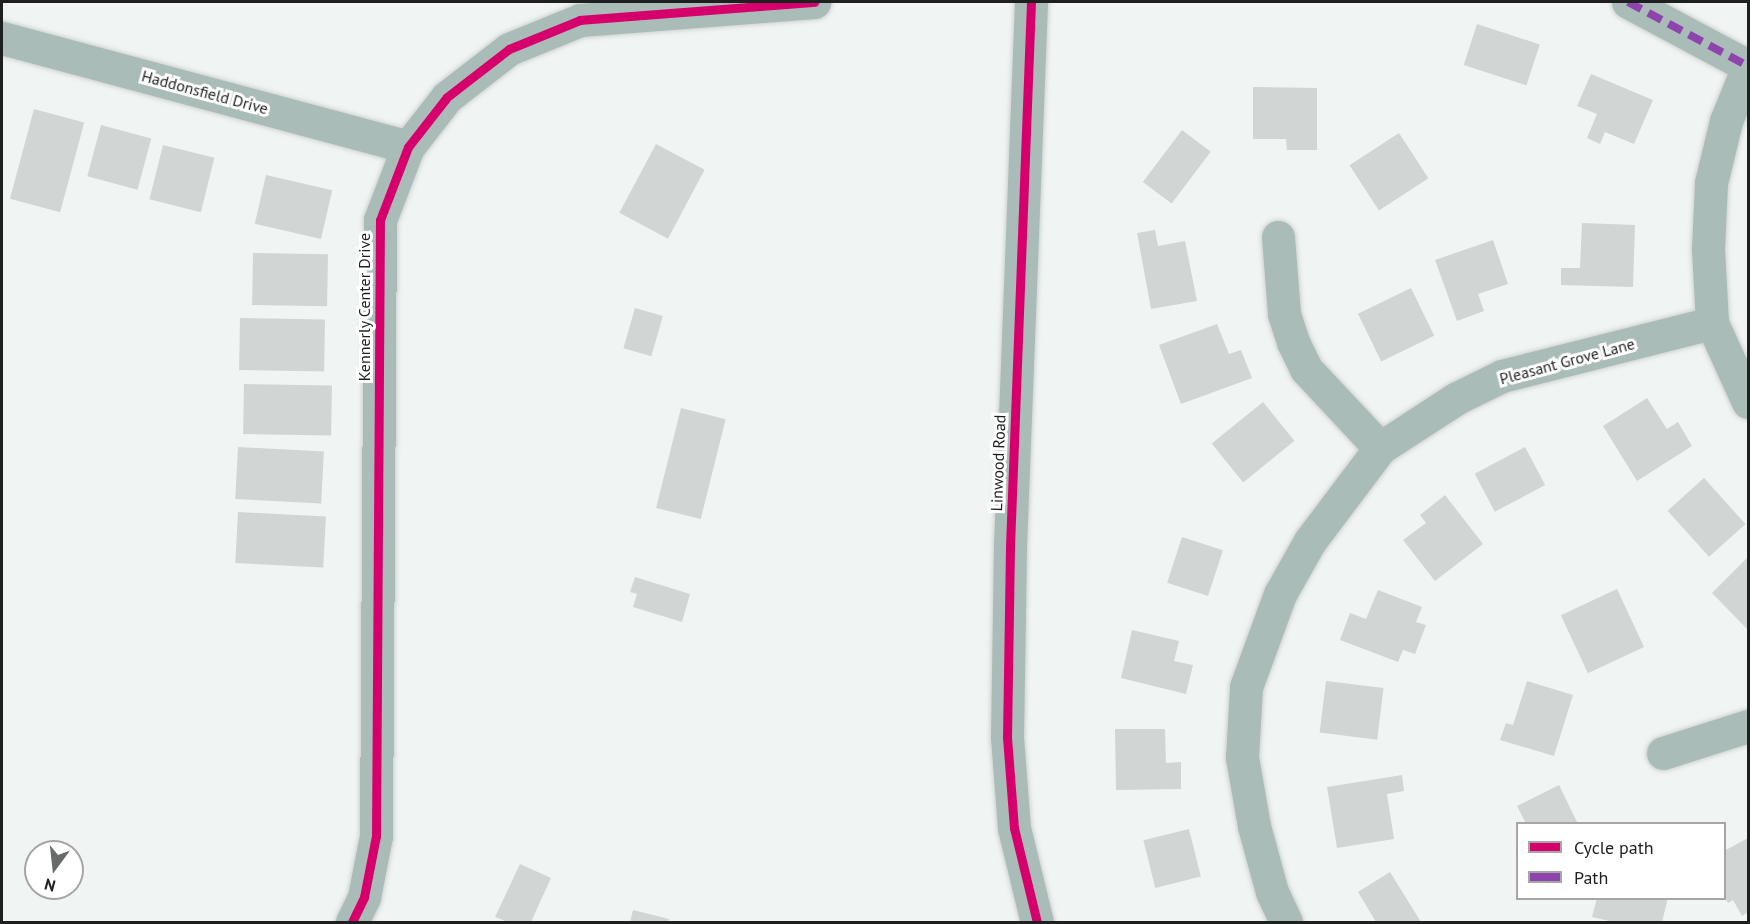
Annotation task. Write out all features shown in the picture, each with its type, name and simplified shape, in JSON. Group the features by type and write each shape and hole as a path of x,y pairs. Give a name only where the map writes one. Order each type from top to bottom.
{"street":[{"name":"Kennerly Center Drive","path":"352,922 364,897 376,836 380,220 408,147 447,97 508,49 580,20 814,2"},
{"name":"Linwood Road","path":"1031,2 1011,525 1007,737 1014,828 1029,898 1037,922"},
{"path":"1628,2 1749,67 1726,122 1712,183 1708,249 1712,323 1749,402"},
{"name":"Haddonsfield Drive","path":"2,38 408,147"},
{"path":"1278,237 1284,314 1293,342 1306,369 1380,448"},
{"name":"Pleasant Grove Lane","path":"1286,922 1272,892 1254,826 1242,757 1246,687 1280,594 1310,541 1380,448 1457,398 1502,376 1712,323"},
{"path":"1663,753 1749,726"}],"building":[{"path":"1477,24 1540,44 1526,85 1464,65"},
{"path":"1591,74 1653,100 1634,144 1605,132 1600,144 1587,138 1597,114 1577,106"},
{"path":"1253,87 1317,88 1317,150 1287,150 1286,139 1253,139"},
{"path":"34,109 84,122 60,212 10,199"},
{"path":"101,125 151,138 138,190 87,176"},
{"path":"1182,130 1211,152 1172,204 1143,182"},
{"path":"1399,133 1428,178 1379,210 1350,165"},
{"path":"656,144 705,170 668,239 619,213"},
{"path":"163,145 214,158 201,212 149,199"},
{"path":"266,175 332,190 321,239 255,224"},
{"path":"1582,223 1635,225 1633,287 1561,285 1561,268 1580,268"},
{"path":"1155,230 1158,246 1185,241 1197,301 1151,309 1137,233"},
{"path":"1493,240 1508,284 1478,294 1484,311 1457,321 1435,260"},
{"path":"253,253 328,254 327,306 252,305"},
{"path":"1411,288 1434,336 1381,361 1358,314"},
{"path":"635,308 663,316 651,356 623,348"},
{"path":"240,318 325,319 324,371 239,370"},
{"path":"1217,324 1229,354 1241,350 1252,378 1181,404 1159,345"},
{"path":"244,384 332,386 331,436 243,434"},
{"path":"1647,398 1667,429 1678,422 1692,446 1637,481 1603,426"},
{"path":"1263,402 1294,441 1243,482 1212,444"},
{"path":"681,408 726,419 701,519 656,508"},
{"path":"238,447 324,452 321,503 235,499"},
{"path":"1525,447 1545,485 1495,512 1475,474"},
{"path":"1704,478 1745,524 1709,557 1668,511"},
{"path":"1445,495 1483,544 1435,581 1403,540 1426,523 1420,515"},
{"path":"238,512 326,517 323,568 235,563"},
{"path":"1182,537 1223,550 1208,596 1167,583"},
{"path":"1748,557 1748,630 1712,593"},
{"path":"635,577 690,594 682,622 633,607 637,594 630,592"},
{"path":"1617,589 1644,647 1588,673 1561,615"},
{"path":"1378,590 1422,607 1416,622 1426,625 1415,654 1403,650 1398,662 1340,640 1350,613 1366,619"},
{"path":"1132,630 1179,641 1174,661 1193,665 1186,694 1121,678"},
{"path":"1326,681 1384,688 1377,740 1320,733"},
{"path":"1527,681 1573,695 1554,756 1500,740 1506,723 1513,725"},
{"path":"1115,729 1165,729 1166,763 1181,762 1181,789 1116,790"},
{"path":"1402,775 1404,791 1387,794 1394,839 1337,848 1327,787"},
{"path":"1559,785 1577,822 1525,822 1517,806"},
{"path":"1189,829 1201,877 1155,888 1143,840"},
{"path":"1748,838 1748,912 1742,916 1733,900 1728,903 1726,900 1726,850"},
{"path":"520,864 551,878 531,922 508,922 495,917"},
{"path":"1390,872 1421,922 1376,922 1358,892"},
{"path":"1596,900 1668,900 1662,922 1614,922 1592,917"},
{"path":"633,910 669,919 668,922 630,922"}],"marked path":[{"path":"1628,2 1748,66"}],"cycle path":[{"path":"352,922 364,897 376,836 380,220 408,147 447,97 509,49 580,20 814,2"},
{"path":"1031,2 1010,547 1007,737 1014,828 1037,922"}]}
